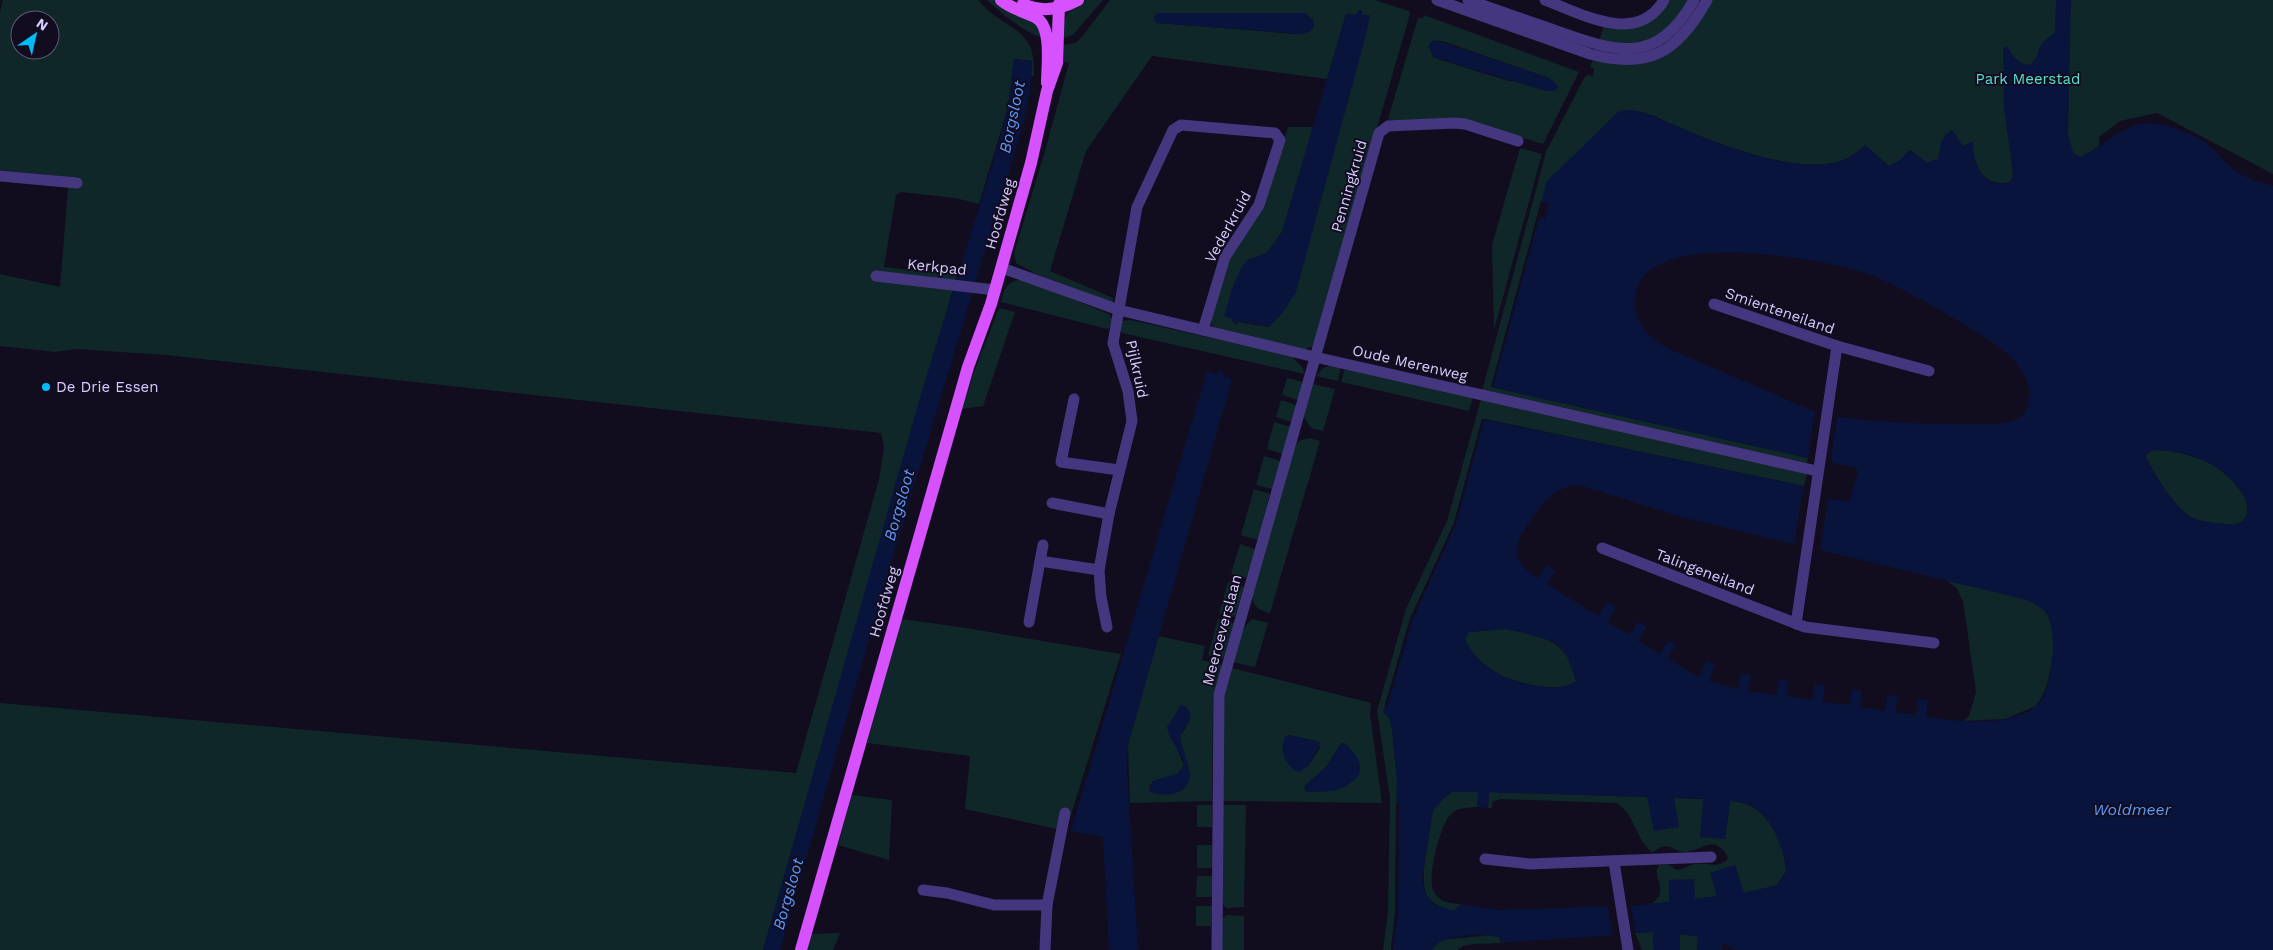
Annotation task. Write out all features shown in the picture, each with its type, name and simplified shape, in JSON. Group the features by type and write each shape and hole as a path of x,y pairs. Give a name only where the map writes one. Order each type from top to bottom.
{"main road":[{"name":"Hoofdweg","path":"1001,0 1013,9 1033,16 1045,28 1048,91"},
{"path":"1014,0 1029,7 1044,10 1078,0"},
{"name":"Hoofdweg","path":"801,950 968,367 1002,268 1031,163 1048,91 1057,63 1061,4"}],"street":[{"path":"1437,0 1590,54 1610,59 1626,60 1648,57 1677,42 1691,26 1707,0"},
{"path":"1468,0 1593,44 1625,49 1645,46 1667,36 1680,24 1694,0"},
{"path":"1545,0 1601,21 1624,25 1636,23 1647,18 1655,12 1664,0"},
{"name":"Penningkruid","path":"1315,357 1379,134 1383,128 1454,123 1465,124 1518,141"},
{"name":"Vederkruid","path":"1119,310 1137,207 1173,130 1181,126 1275,133 1280,140 1268,183 1259,205 1225,258 1203,330"},
{"path":"0,176 77,183"},
{"name":"Oude Merenweg","path":"1002,268 1052,285 1103,306 1119,310 1315,357 1817,471"},
{"name":"Kerkpad","path":"876,276 949,283 995,290"},
{"name":"Smienteneiland","path":"1714,304 1837,346 1929,371"},
{"name":"Pijlkruid","path":"1107,627 1101,597 1099,570 1109,514 1132,421 1128,391 1113,344 1119,310"},
{"name":"Smienteneiland","path":"1817,471 1837,346"},
{"name":"Meeroeverslaan","path":"1217,950 1219,695 1315,357"},
{"path":"1074,399 1061,462 1119,470"},
{"path":"1796,624 1817,471"},
{"path":"1052,503 1109,514"},
{"path":"1029,622 1043,545"},
{"name":"Talingeneiland","path":"1602,548 1805,627 1934,643"},
{"path":"1040,561 1099,570"},
{"path":"1045,950 1047,905 1065,813"},
{"path":"1485,859 1530,864 1711,857"},
{"path":"1614,862 1628,950"},
{"path":"923,890 947,893 994,905 1047,905"}],"green space":[{"path":"3,0 978,0 989,11 1025,38 1033,59 1034,76 1031,77 1032,61 1014,59 1008,107 979,204 955,198 901,192 896,195 884,267 957,275 763,950 0,950 0,703 796,773 879,479 884,448 881,433 166,355 76,349 55,352 0,346 0,274 60,287 69,177 0,170 0,12"},
{"path":"987,0 996,0 1034,23 1044,37 1023,28"},
{"path":"1086,0 1103,0 1073,35 1064,38 1064,23 1067,14"},
{"path":"1110,0 1374,0 1409,11 1410,14 1314,346 1303,350 1215,328 1212,325 1211,319 1227,264 1267,197 1288,127 1313,127 1282,232 1267,253 1247,260 1232,319 1232,321 1269,327 1370,16 1362,15 1362,10 1355,15 1346,14 1327,79 1152,56 1086,151 1050,271 1113,298 1113,301 1110,302 1036,274 1016,263 1014,253 1069,63 1061,61 1063,45 1075,43","holes":["1159,13 1304,13 1296,34 1158,23 1155,22 1154,16"]},
{"path":"1670,0 1690,0 1666,31 1636,45 1599,41 1604,26 1624,29 1641,25 1657,16"},
{"name":"Park Meerstad","path":"1711,0 2273,0 2273,174 2157,113 2120,121 2099,137 2099,148 2080,157 2074,154 2012,160 2013,173 2011,181 2005,183 1989,180 1980,172 1973,159 1972,142 1963,146 1942,140 1938,159 1927,163 1910,150 1899,161 1889,166 1865,145 1850,157 1830,164 1806,164 1779,161 1750,154 1695,134 1652,115 1491,387 1808,458 1807,463 1482,391 1546,152 1584,78 1587,75 1593,76 1594,68 1590,67 1593,60 1629,65 1657,58"},
{"path":"1424,15 1579,72 1543,144 1470,122 1392,122 1388,119 1418,18 1423,18","holes":["1432,41 1442,41 1549,78 1554,82 1509,81 1433,57 1429,46"]},
{"path":"1520,148 1542,154 1494,330 1492,245"},
{"path":"1021,279 1109,314 1113,320 1111,327 1107,329 1001,302 1006,287 1012,282"},
{"path":"999,308 1015,312 983,406 962,409 974,372"},
{"path":"1131,320 1291,356 1303,368 1304,374 1122,333 1120,329 1122,321"},
{"path":"1329,366 1341,367 1338,381 1316,376 1323,368"},
{"path":"1345,368 1473,397 1469,411 1341,382"},
{"path":"1287,378 1303,382 1298,400 1282,395"},
{"path":"1313,384 1335,389 1323,431 1311,428 1304,417"},
{"path":"1481,399 1807,474 1804,486 1485,419 1482,420 1454,523 1410,619 1383,712 1389,717 1392,729 1397,780 1395,913 1391,950 1383,950 1388,912 1390,797 1377,711 1406,609 1447,521"},
{"path":"1281,400 1297,405 1292,422 1276,417"},
{"path":"1274,422 1291,427 1283,454 1267,449"},
{"path":"1310,438 1320,441 1270,613 1258,608 1252,596 1295,446 1299,441"},
{"path":"2152,450 2190,456 2213,465 2223,472 2241,492 2247,505 2247,512 2243,520 2233,524 2212,523 2195,519 2185,513 2165,490 2145,456"},
{"path":"1264,456 1281,461 1272,489 1256,485"},
{"path":"1254,489 1270,494 1258,540 1241,535"},
{"path":"1240,544 1255,549 1246,578 1231,574"},
{"path":"1948,581 2013,595 2036,604 2047,614 2053,631 2053,655 2045,688 2036,706 2005,719 1963,721 1969,716 1976,692 1963,601 1957,589"},
{"path":"1228,582 1244,587 1235,617 1219,613"},
{"path":"902,619 1121,654 1066,831 965,809 970,756 867,743"},
{"path":"1218,619 1234,623 1223,659 1208,655"},
{"path":"1253,619 1268,623 1255,667 1233,662 1242,633"},
{"path":"1505,629 1541,637 1560,648 1568,657 1573,667 1576,681 1560,687 1526,684 1506,677 1483,664 1467,644 1465,639 1469,632"},
{"path":"1158,636 1205,646 1202,660 1222,665 1213,696 1212,801 1130,803 1128,745","holes":["1184,705 1186,728 1180,735 1180,740 1190,777 1183,789 1170,794 1149,787 1153,781 1177,774 1184,766 1177,749"]},
{"path":"1232,668 1371,703 1370,714 1382,803 1223,801 1224,694","holes":["1289,735 1319,742 1320,748 1308,766","1341,743 1336,791 1316,777 1327,766"]},
{"path":"1452,792 1479,792 1477,807 1460,809 1451,814 1443,829 1435,852 1432,875 1434,892 1442,900 1461,904 1454,911 1434,903 1424,887 1424,865 1433,811 1438,803"},
{"path":"1489,792 1648,797 1654,830 1674,798 1703,799 1725,839 1730,801 1743,803 1763,815 1771,825 1782,847 1786,872 1776,886 1743,893 1735,865 1711,873 1718,896 1695,899 1669,880 1669,902 1651,904 1660,894 1657,874 1659,865 1669,865 1679,870 1695,864 1715,865 1723,863 1728,857 1718,846 1713,845 1684,852 1665,846 1652,852 1646,847 1627,813 1616,803 1500,799 1492,802 1492,808 1488,808"},
{"path":"852,795 892,800 889,860 838,845"},
{"path":"1197,805 1212,805 1212,827 1197,827"},
{"path":"1223,805 1246,805 1244,907 1226,908 1222,903"},
{"path":"1197,845 1212,845 1212,868 1197,868"},
{"path":"1197,876 1212,876 1212,897 1196,897"},
{"path":"1196,906 1212,906 1211,926 1196,926"},
{"path":"1226,915 1244,916 1244,950 1221,950 1221,920"},
{"path":"1653,932 1654,950 1642,950 1635,933"},
{"path":"840,933 833,950 807,950 811,934"},
{"path":"1679,934 1698,936 1697,950 1680,950"},
{"path":"1490,935 1499,937 1501,943 1474,944 1463,946 1457,950 1431,950 1440,940"}],"water":[{"name":"Woldmeer","path":"2056,0 2071,0 2068,135 2074,154 2080,157 2132,126 2148,123 2157,124 2175,128 2200,139 2237,172 2273,186 2273,950 1737,950 1723,943 1722,950 1697,950 1698,937 1680,934 1680,950 1654,950 1653,932 1635,933 1631,906 1669,902 1669,880 1694,879 1695,899 1717,896 1710,873 1735,865 1744,893 1777,885 1785,873 1786,862 1769,822 1757,809 1740,802 1730,801 1725,839 1700,837 1703,799 1674,798 1679,827 1654,831 1647,797 1489,792 1488,808 1477,807 1478,792 1452,792 1433,811 1422,880 1426,894 1434,904 1454,911 1461,904 1501,910 1608,906 1613,935 1501,943 1499,937 1473,935 1443,941 1431,950 1391,950 1395,913 1397,780 1392,729 1389,717 1383,712 1410,619 1454,523 1482,419 1804,486 1794,544 1685,518 1579,485 1568,487 1551,496 1520,537 1517,550 1518,556 1523,565 1532,574 1538,578 1547,565 1555,571 1547,584 1598,616 1607,602 1616,608 1607,622 1630,635 1638,622 1647,627 1638,641 1660,654 1668,640 1676,645 1668,659 1699,677 1706,661 1715,664 1709,681 1738,689 1741,673 1751,675 1748,691 1776,695 1779,679 1789,681 1787,696 1812,700 1815,684 1825,686 1823,702 1850,705 1852,689 1862,691 1860,707 1885,711 1887,695 1897,696 1896,712 1916,715 1918,699 1928,700 1926,717 1967,721 2011,718 2024,714 2035,707 2041,699 2050,675 2053,647 2050,622 2046,613 2039,607 2027,600 1820,550 1828,499 1850,501 1858,472 1855,467 1833,463 1831,460 1837,417 1921,424 1995,424 2006,423 2021,417 2028,407 2029,390 2026,380 2022,371 2009,355 1983,336 1926,302 1876,277 1820,262 1780,256 1739,253 1700,254 1667,261 1644,277 1635,301 1637,317 1644,329 1654,339 1667,348 1815,412 1808,458 1491,387 1547,181 1618,112 1632,110 1640,112 1738,150 1787,162 1811,165 1832,163 1850,157 1865,145 1889,166 1899,161 1910,150 1927,163 1938,159 1943,138 1952,130 1963,146 1973,142 1975,159 1982,174 1994,183 2002,184 2011,181 2013,173 2004,108 2003,48 2007,46 2016,59 2030,65 2044,42 2055,33","holes":["2152,450 2190,456 2213,465 2223,472 2233,481 2247,505 2247,512 2243,520 2239,523 2228,524 2212,523 2191,517 2178,506 2165,489 2145,456","1505,629 1554,642 1567,656 1576,681 1560,687 1527,684 1506,677 1483,664 1467,644 1465,639 1469,632"]},
{"path":"1360,9 1362,15 1370,15 1366,35 1296,292 1284,311 1269,327 1240,321 1235,325 1232,319 1224,316 1233,286 1247,260 1267,253 1282,232 1346,14 1355,15"},
{"path":"1159,13 1305,13 1313,20 1314,26 1310,32 1303,34 1158,23 1155,22 1154,16"},
{"path":"1435,40 1549,78 1558,86 1555,91 1546,91 1433,57 1429,46"},
{"name":"Borgsloot","path":"1014,59 1032,61 1030,91 1024,121 888,573 780,950 763,950 921,394 993,162 1008,107"},
{"path":"1222,369 1224,377 1232,379 1128,745 1127,768 1138,950 1109,950 1103,837 1071,831 1207,371 1216,374"},
{"path":"1181,705 1187,707 1190,715 1189,722 1180,735 1189,769 1187,784 1182,790 1172,794 1154,793 1149,791 1153,781 1177,774 1184,766 1167,727"},
{"path":"1289,735 1317,741 1321,744 1308,766 1299,772 1290,767 1284,758 1283,742 1285,737"},
{"path":"1341,743 1345,743 1357,757 1360,765 1359,775 1347,786 1335,790 1306,792 1304,786 1327,766"}],"pier":[{"path":"1541,201 1549,204 1545,219 1539,218 1493,387 1491,387"},
{"path":"1482,419 1484,420 1456,524 1413,619 1387,707 1385,706 1410,619 1454,523"},
{"path":"1396,804 1399,804 1398,914 1393,950 1391,950 1395,913"}],"place":[{"name":"De Drie Essen","path":"46,387"}]}
